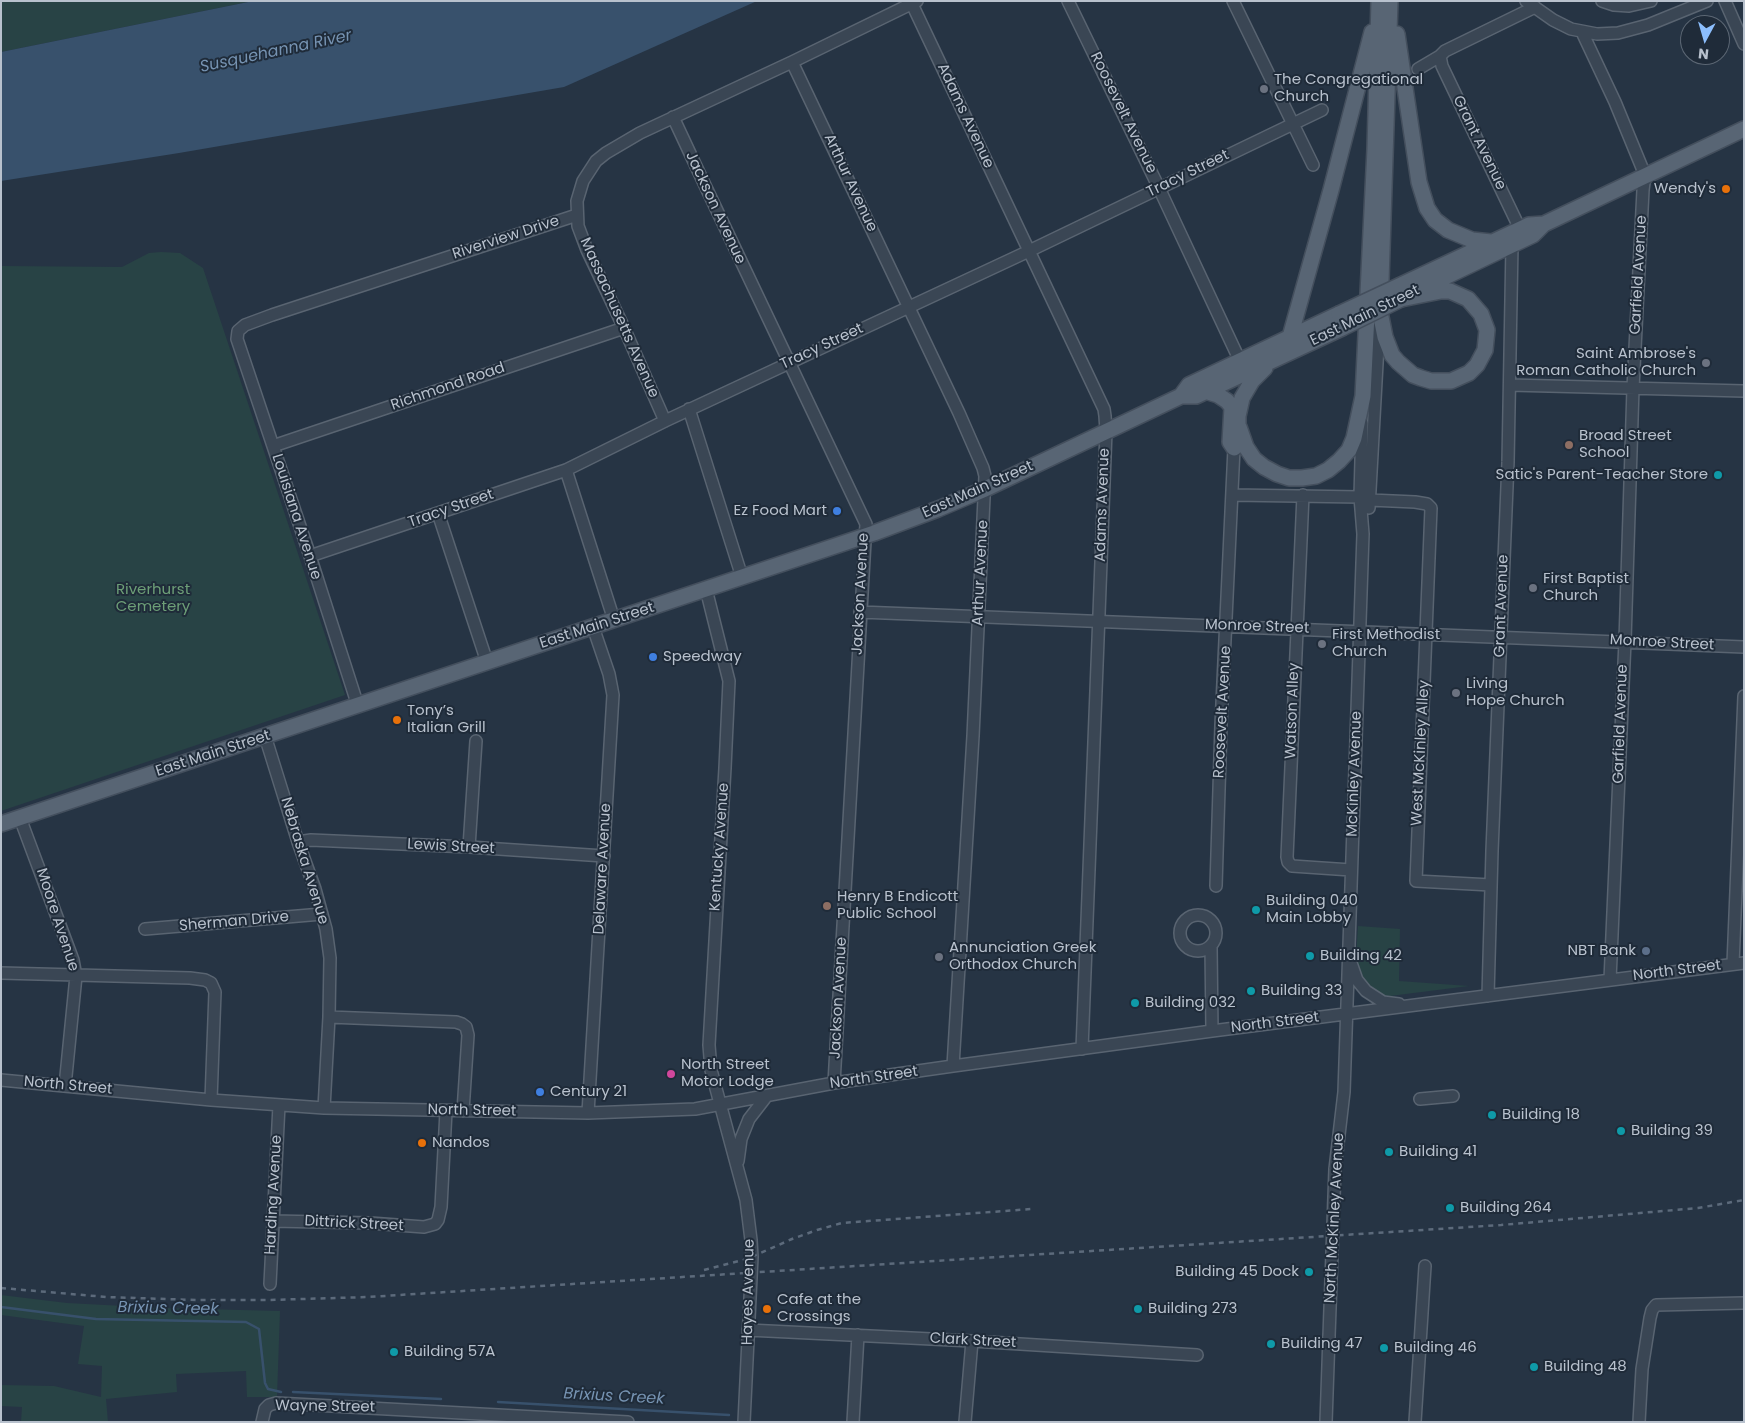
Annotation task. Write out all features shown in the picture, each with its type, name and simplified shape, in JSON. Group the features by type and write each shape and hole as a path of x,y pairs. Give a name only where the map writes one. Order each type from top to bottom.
{"main road":[{"path":"1384,2 1397,35 1419,182 1427,208 1435,220 1448,230 1472,240 1491,242"},
{"path":"1384,2 1380,312 1385,337 1392,354 1413,375 1431,381 1452,381 1469,373 1477,365 1485,350 1486,330 1482,314 1468,299 1450,292 1441,290 1401,292"},
{"path":"1290,337 1338,164 1372,29 1384,2"},
{"path":"1239,427 1246,447 1254,459 1264,467 1289,478 1316,476 1328,470 1349,450 1354,438 1363,396 1374,149 1384,2"},
{"name":"East Main Street","path":"1,824 865,536 938,509 1181,396 1196,396 1274,360 1341,321 1401,292 1533,235 1544,224 1744,129"},
{"path":"1729,136 1744,141"},
{"name":"East Main Street","path":"1401,292 1491,242 1529,225 1544,224"},
{"name":"East Main Street","path":"1181,396 1189,385 1290,337 1341,321"},
{"path":"1205,392 1218,395 1232,407 1230,442 1234,448 1238,443 1238,416 1242,398 1252,381 1274,360"}],"street":[{"name":"Roosevelt Avenue","path":"1068,1 1240,361"},
{"path":"1233,1 1313,165"},
{"path":"1602,1 1614,5 1629,6 1651,1"},
{"path":"1418,69 1440,56 1445,50 1530,4 1552,20 1571,29 1597,34 1618,33 1648,25 1707,1"},
{"path":"1725,1 1744,44"},
{"name":"Riverview Drive","path":"239,329 245,325 577,215 580,189 583,181 596,161 606,153 640,133 915,2"},
{"name":"Adams Avenue","path":"915,2 1028,251 1104,409 1106,431 1082,1049"},
{"name":"Garfield Avenue","path":"1582,32 1615,102 1645,176 1633,388 1625,641 1610,980"},
{"name":"Grant Avenue","path":"1440,56 1442,66 1520,229"},
{"name":"Arthur Avenue","path":"792,62 959,413 983,468 985,488 979,616 953,1066"},
{"name":"Tracy Street","path":"310,556 566,470 665,420 1028,251 1322,110"},
{"name":"Jackson Avenue","path":"674,117 788,363 866,524 834,1083"},
{"name":"Massachusetts Avenue","path":"577,215 578,226 587,250 665,420"},
{"name":"Grant Avenue","path":"1488,996 1490,884 1510,385 1512,245"},
{"name":"McKinley Avenue","path":"1346,1014 1363,534 1380,312"},
{"name":"Richmond Road","path":"273,446 624,328"},
{"name":"Louisiana Avenue","path":"239,329 237,338 358,706"},
{"path":"1510,385 1744,391"},
{"name":"McKinley Avenue","path":"1363,396 1365,499"},
{"path":"689,409 742,577"},
{"name":"Roosevelt Avenue","path":"1216,886 1221,725 1234,448"},
{"path":"566,470 614,620"},
{"path":"1233,494 1303,495 1365,499"},
{"name":"Watson Alley","path":"1303,495 1296,628 1288,862 1292,866 1351,870"},
{"name":"West McKinley Alley","path":"1365,499 1415,502 1427,504 1432,508 1416,881 1490,884"},
{"path":"438,513 487,662"},
{"name":"Kentucky Avenue","path":"706,589 729,681 709,1030 711,1070 720,1106"},
{"name":"Monroe Street","path":"860,612 1227,625 1744,647"},
{"name":"Delaware Avenue","path":"588,1113 613,695 609,674 593,627"},
{"path":"1738,964 1744,696"},
{"name":"Nebraska Avenue","path":"266,736 322,914 330,958 324,1108"},
{"path":"469,847 476,741"},
{"name":"Moore Avenue","path":"20,818 70,951 76,976 65,1086"},
{"name":"Lewis Street","path":"298,842 311,840 469,847 604,856"},
{"name":"Sherman Drive","path":"145,929 322,914"},
{"path":"1211,946 1212,1031"},
{"path":"1348,956 1357,980 1366,991 1383,1002 1413,1006"},
{"name":"North Street","path":"1,1080 211,1100 324,1108 588,1113 695,1109 720,1106 834,1083 953,1066 1738,964"},
{"path":"1,973 190,978 205,980 211,983 214,992 211,1100"},
{"name":"North McKinley Avenue","path":"1326,1422 1335,1170 1344,1092 1346,1014"},
{"path":"329,1017 456,1022 462,1024 466,1027 468,1035 463,1111"},
{"path":"1420,1098 1453,1096"},
{"path":"738,1170 741,1139 749,1119 766,1097"},
{"name":"Harding Avenue","path":"270,1284 279,1105"},
{"name":"Hayes Avenue","path":"720,1106 746,1200 751,1240 752,1257 744,1422"},
{"name":"Dittrick Street","path":"273,1220 424,1227 435,1224 441,1207 446,1111"},
{"path":"1415,1422 1425,1266"},
{"path":"1639,1422 1642,1369 1650,1318 1652,1310 1656,1305 1744,1302"},
{"name":"Clark Street","path":"748,1330 1197,1355"},
{"path":"853,1422 858,1335"},
{"path":"965,1422 972,1341"},
{"name":"Wayne Street","path":"263,1416 268,1405 276,1403 628,1422"}],"green space":[{"path":"1,1 253,1 1,52"},
{"name":"Riverhurst Cemetery","path":"149,253 180,253 203,268 345,695 1,811 1,266 122,267"},
{"path":"1358,926 1400,929 1399,981 1469,986 1382,997 1355,974"},
{"path":"1,1295 67,1303 280,1311 277,1397 247,1397 246,1371 176,1374 177,1392 106,1399 108,1422 21,1422 22,1407 1,1406 1,1385 54,1386 101,1397 102,1366 78,1364 84,1326 1,1315"}],"water":[{"name":"Susquehanna River","path":"253,1 757,1 564,87 179,153 1,181 1,52"}],"waterway":[{"name":"Brixius Creek","path":"1,1307 96,1319 246,1322 259,1329 265,1383 268,1389 281,1392"},
{"name":"Brixius Creek","path":"293,1392 441,1399"},
{"name":"Brixius Creek","path":"498,1402 729,1415"}],"railway":[{"path":"1,1288 106,1297 196,1300 368,1297 1501,1225 1698,1208 1744,1200"},
{"path":"704,1270 747,1259 792,1239 842,1223 1031,1209"}],"place":[{"name":"The Congregational Church","path":"1264,89"},
{"name":"Wendy's","path":"1726,189"},
{"name":"Saint Ambrose's Roman Catholic Church","path":"1706,363"},
{"name":"Broad Street School","path":"1569,445"},
{"name":"Satic's Parent-Teacher Store","path":"1718,475"},
{"name":"Ez Food Mart","path":"837,511"},
{"name":"First Baptist Church","path":"1533,588"},
{"name":"First Methodist Church","path":"1322,644"},
{"name":"Speedway","path":"653,657"},
{"name":"Living Hope Church","path":"1456,693"},
{"name":"Tony’s Italian Grill","path":"397,720"},
{"name":"Henry B Endicott Public School","path":"827,906"},
{"name":"Building 040 Main Lobby","path":"1256,910"},
{"name":"NBT Bank","path":"1646,951"},
{"name":"Building 42","path":"1310,956"},
{"name":"Annunciation Greek Orthodox Church","path":"939,957"},
{"name":"Building 33","path":"1251,991"},
{"name":"Building 032","path":"1135,1003"},
{"name":"North Street Motor Lodge","path":"671,1074"},
{"name":"Century 21","path":"540,1092"},
{"name":"Building 18","path":"1492,1115"},
{"name":"Building 39","path":"1621,1131"},
{"name":"Nandos","path":"422,1143"},
{"name":"Building 41","path":"1389,1152"},
{"name":"Building 264","path":"1450,1208"},
{"name":"Building 45 Dock","path":"1309,1272"},
{"name":"Cafe at the Crossings","path":"767,1309"},
{"name":"Building 273","path":"1138,1309"},
{"name":"Building 47","path":"1271,1344"},
{"name":"Building 46","path":"1384,1348"},
{"name":"Building 57A","path":"394,1352"},
{"name":"Building 48","path":"1534,1367"}]}
